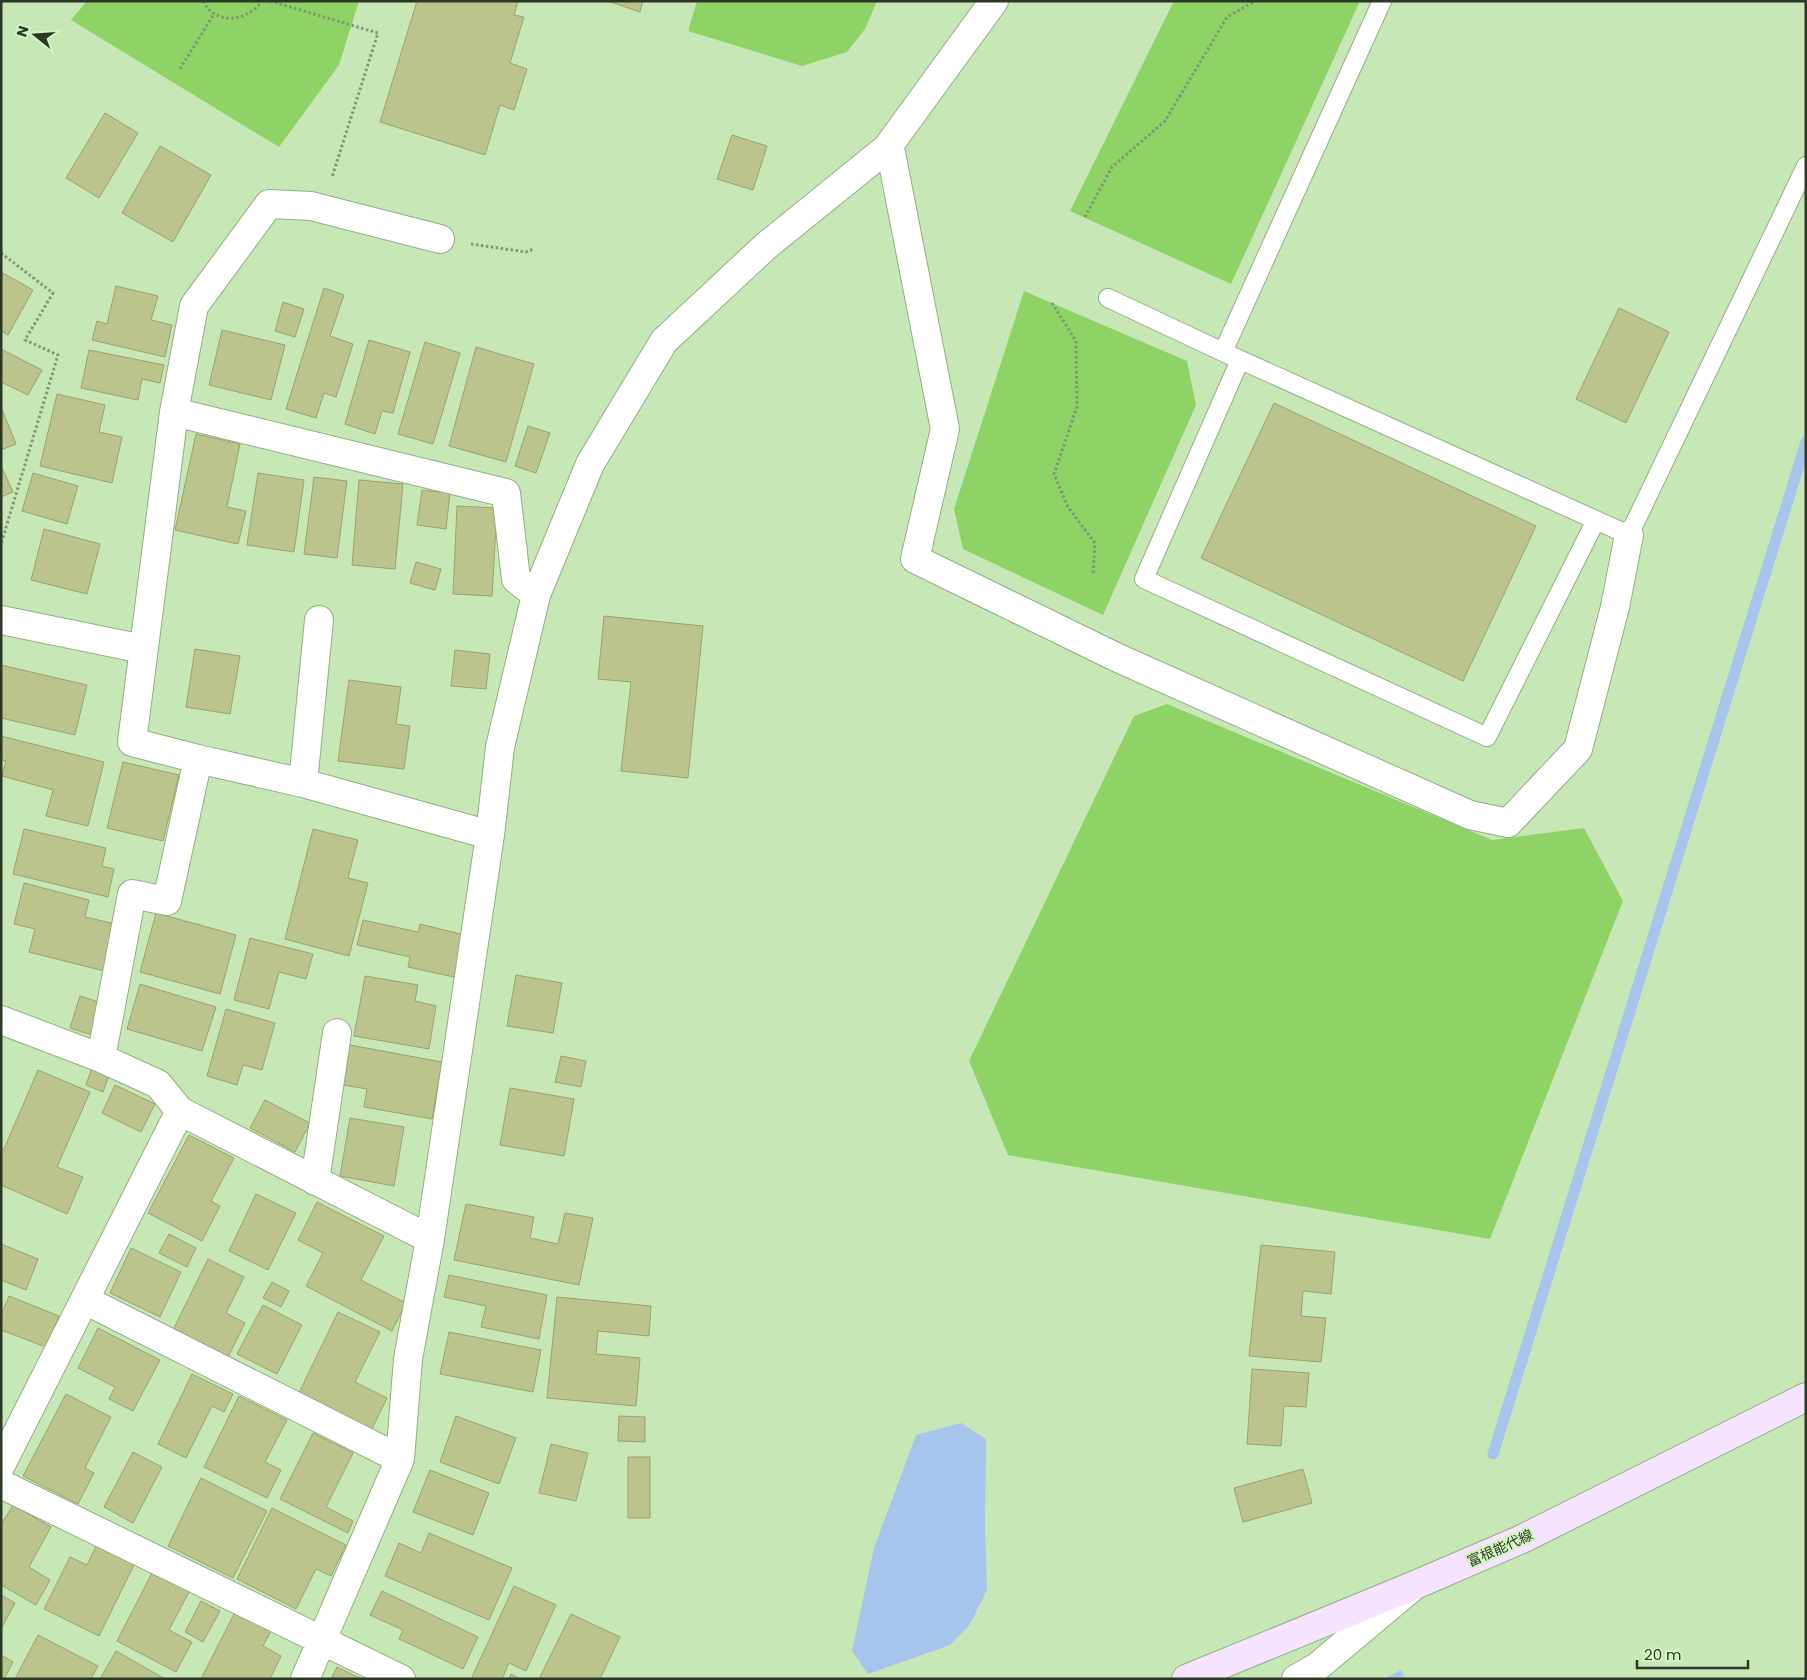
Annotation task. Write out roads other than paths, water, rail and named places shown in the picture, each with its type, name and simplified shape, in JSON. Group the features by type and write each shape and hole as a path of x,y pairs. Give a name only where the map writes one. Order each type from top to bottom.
{"main road":[{"name":"富根能代線","path":"1186,1679 1522,1540 1806,1397"}],"street":[{"path":"306,1679 400,1459 408,1359 430,1239 490,835 500,747 536,595 590,464 664,341 766,246 887,148 994,1"},
{"path":"887,148 891,154 945,429 914,559 1118,658 1226,707 1470,815 1508,823 1578,749 1615,607 1629,535"},
{"path":"440,240 311,206 269,204 194,306 174,412 132,742 303,783 490,835"},
{"path":"174,412 506,493 516,579 536,595"},
{"path":"1,620 143,649"},
{"path":"303,783 319,620"},
{"path":"101,1058 132,894 167,901 198,759"},
{"path":"1,1020 101,1058 158,1084 180,1110 430,1239"},
{"path":"315,1181 337,1033"},
{"path":"1,1465 180,1110"},
{"path":"84,1300 400,1459"},
{"path":"1,1484 401,1679"},
{"path":"1296,1679 1317,1667 1415,1585"}],"lane":[{"path":"1223,352 1382,1"},
{"path":"1108,298 1240,360 1629,535 1806,166"},
{"path":"1240,360 1144,579 1487,737 1596,520"}],"water":[{"path":"961,1423 986,1439 985,1527 987,1590 969,1626 950,1645 868,1674 852,1651 874,1548 916,1435"},
{"path":"1401,1670 1405,1679 1384,1679"}],"waterway":[{"path":"1493,1454 1806,442"}]}
